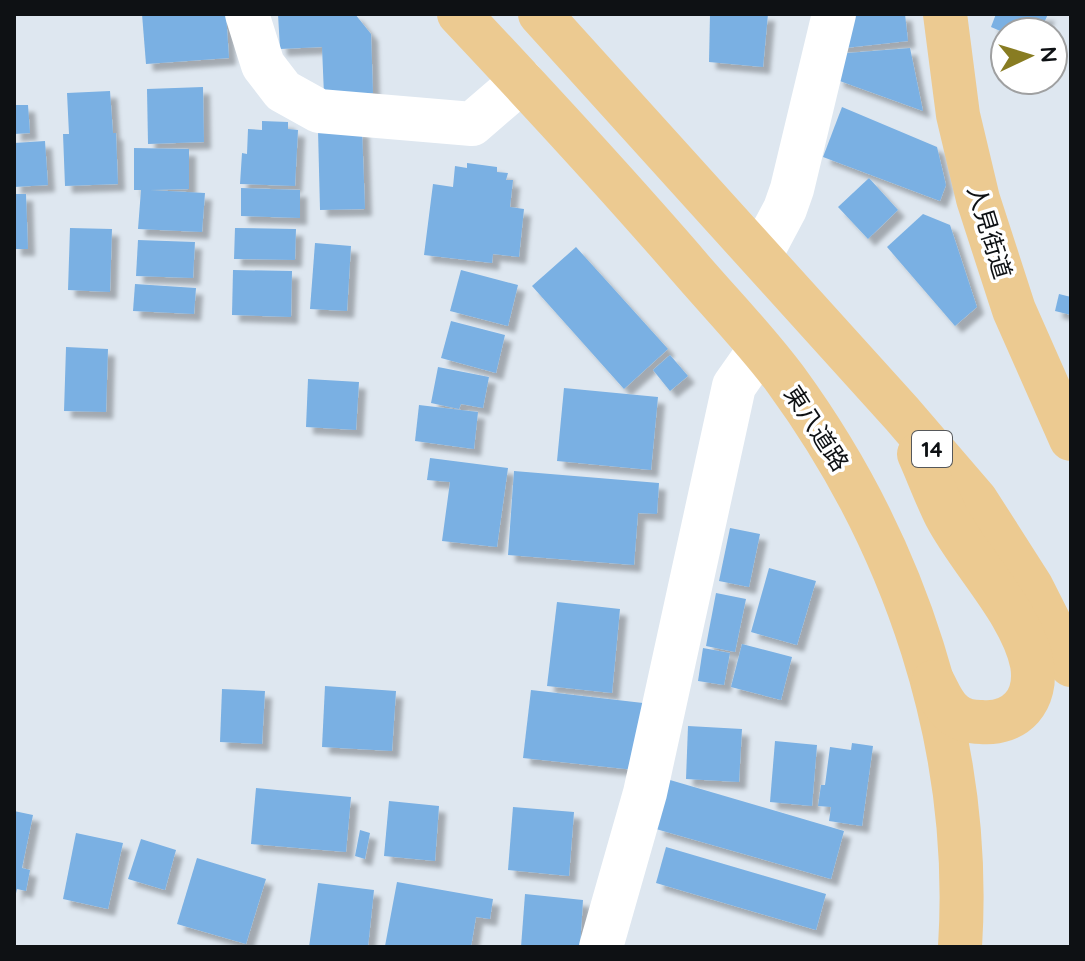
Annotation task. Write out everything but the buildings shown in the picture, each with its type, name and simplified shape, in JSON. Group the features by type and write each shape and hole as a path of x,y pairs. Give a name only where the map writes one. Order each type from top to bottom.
{"main road":[{"name":"東八道路","path":"459,14 625,193 760,349 792,389 850,479 894,566 943,723 961,852 960,947"},
{"name":"14","path":"540,14 976,500 1031,586 1071,665"},
{"name":"人見街道","path":"945,14 958,115 978,199 1014,310 1071,439"},
{"path":"902,414 946,517 1016,624 1032,665 1031,689 1025,704 1015,716 1004,721 968,721 954,715 932,680"}],"street":[{"path":"247,14 263,65 283,91 319,111 472,124 522,81"},
{"path":"760,256 792,189 834,14"},
{"path":"601,947 645,793 734,386 760,349"}]}
